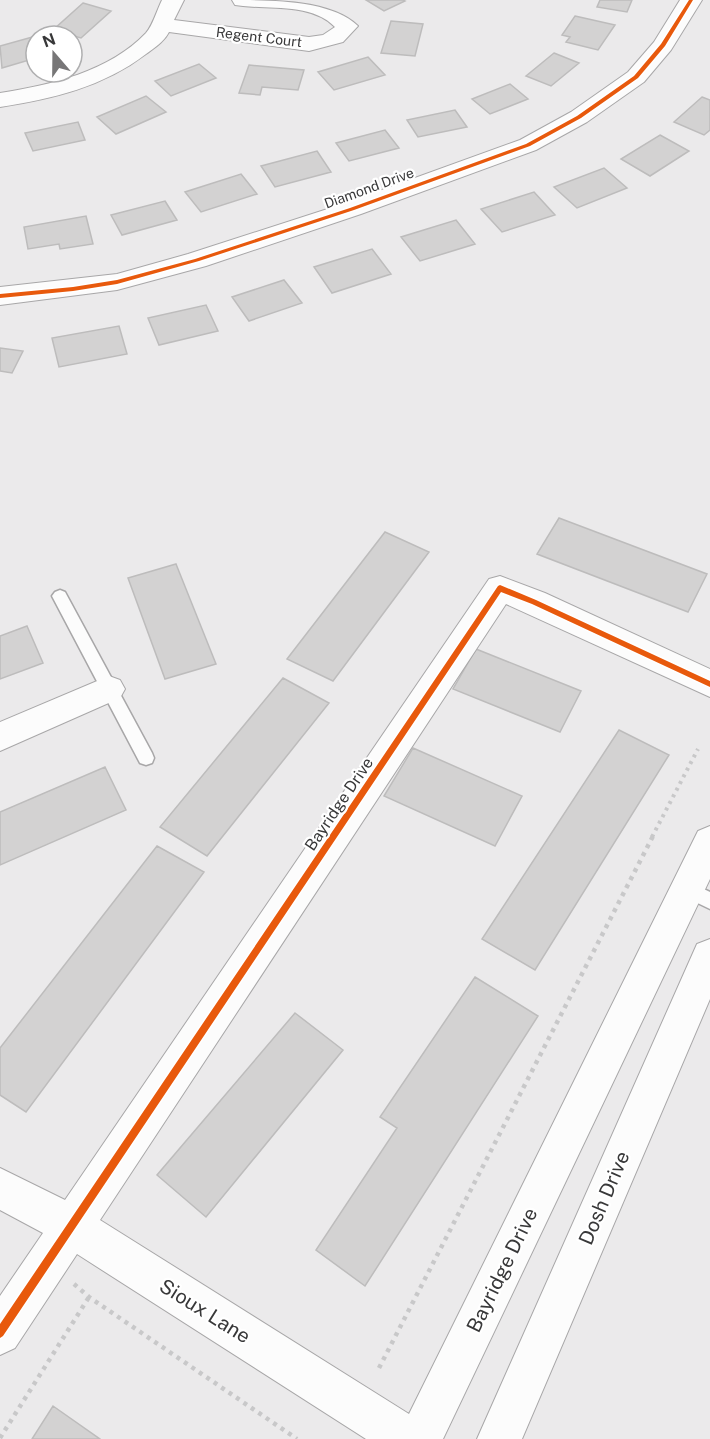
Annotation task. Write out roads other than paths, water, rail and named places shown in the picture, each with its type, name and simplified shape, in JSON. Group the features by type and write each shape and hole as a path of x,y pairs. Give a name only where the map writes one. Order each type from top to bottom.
{"street":[{"path":"0,100 44,93 91,77 123,62 156,36 173,0"},
{"name":"Regent Court","path":"161,25 309,44 331,42 342,34 347,26 340,16 326,9 243,0"},
{"name":"Diamond Drive","path":"0,296 106,284 189,263 352,209 528,145 579,117 636,77 663,45 691,0"},
{"name":"Bayridge Drive","path":"64,1237 500,588 545,606 710,684"},
{"path":"0,736 109,689"},
{"name":"Bayridge Drive","path":"420,1439 699,895 710,842"},
{"name":"Dosh Drive","path":"499,1439 710,957"},
{"name":"Sioux Lane","path":"0,1188 64,1237 408,1439"},
{"path":"0,1333 64,1237"}],"lane":[{"path":"60,596 146,758"}]}
